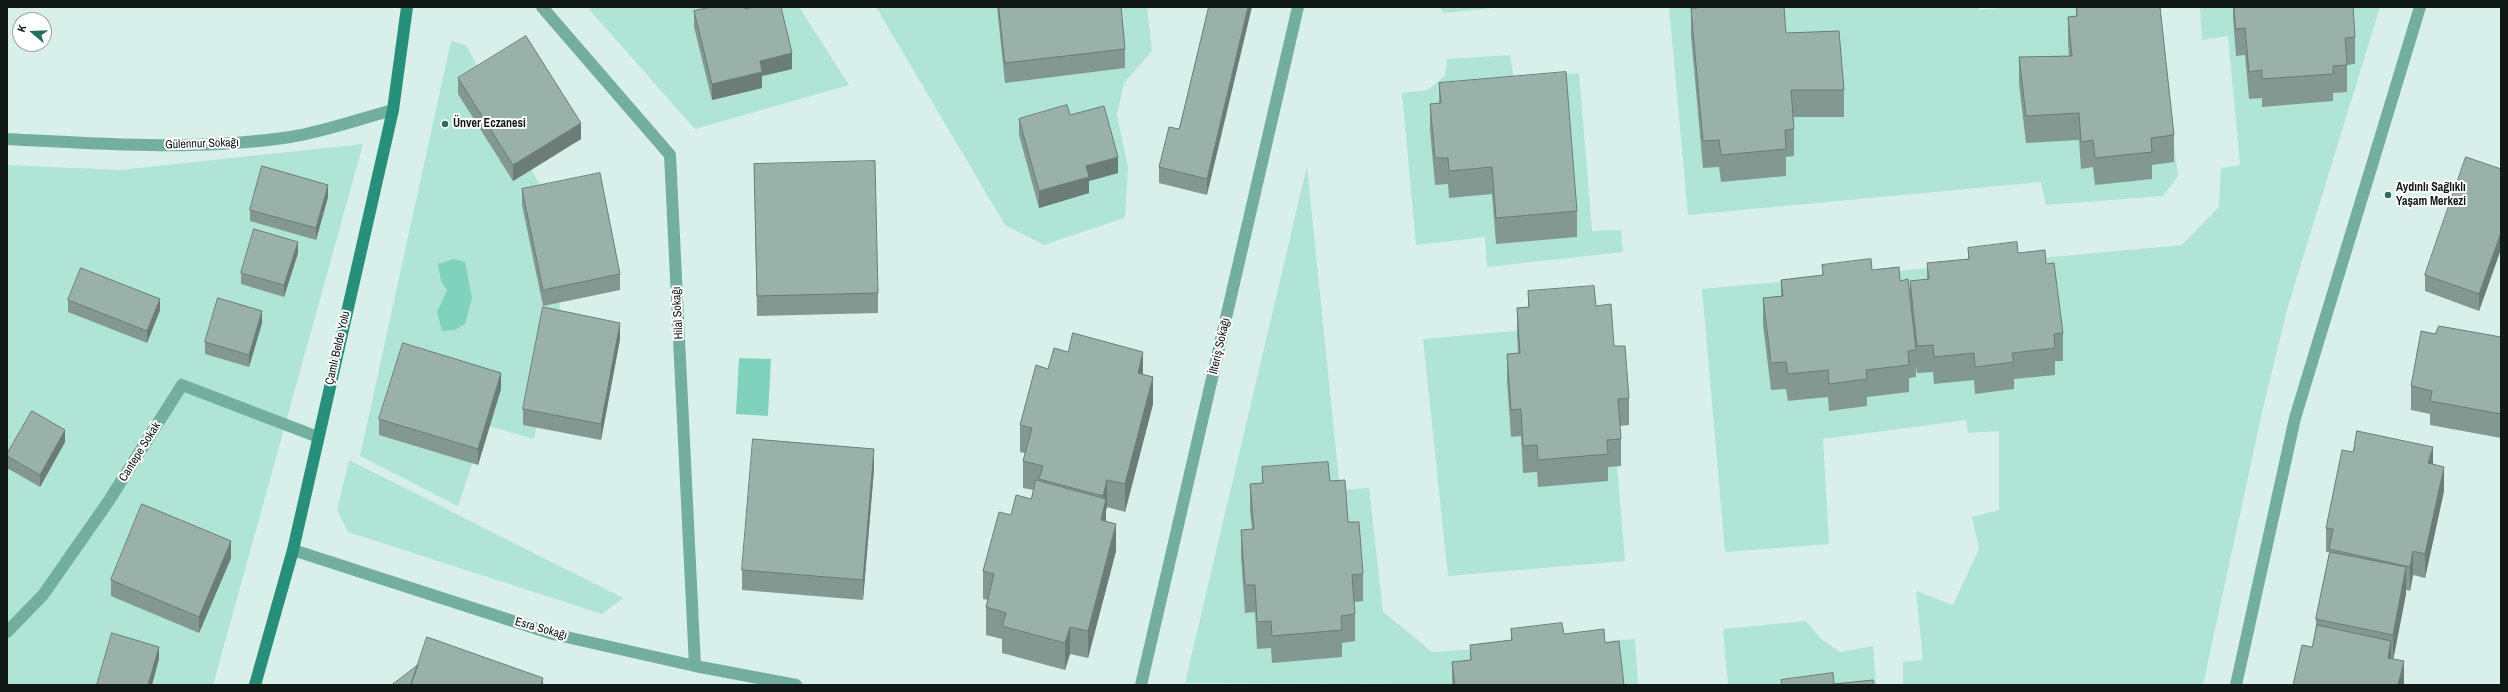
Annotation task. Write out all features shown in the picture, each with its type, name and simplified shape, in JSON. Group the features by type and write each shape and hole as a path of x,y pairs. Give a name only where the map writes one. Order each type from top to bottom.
{"street":[{"name":"Çamlı Belde Yolu","path":"255,685 293,550 393,110 407,7"},
{"name":"Hilal Sokağı","path":"542,7 670,155 695,666"},
{"name":"İlteriş Sokağı","path":"1141,685 1298,7"},
{"path":"2236,685 2295,418 2420,7"},
{"name":"Gülennur Sokağı","path":"7,139 168,146 234,144 292,137 393,110"},
{"name":"Cantepe Sokak","path":"7,632 43,595 108,502 182,386 318,436"},
{"name":"Esra Sokağı","path":"293,550 553,634 695,666 796,685"}],"shaded area":[{"path":"587,7 799,7 849,85 695,129"},
{"path":"876,7 1147,7 1152,51 1124,83 1117,115 1128,167 1125,218 1044,245 1005,225"},
{"path":"1440,7 1503,7 1443,13"},
{"path":"1669,7 1979,7 1979,10 2015,7 2157,7 2178,176 2163,196 2046,205 2041,182 1688,215"},
{"path":"2200,7 2380,7 2288,306 2265,399 2203,685 1903,685 1903,662 1923,660 1916,591 1953,605 1979,549 1972,517 1999,510 1999,431 1968,433 1966,420 1823,439 1829,544 1725,552 1702,289 2182,245 2219,207 2221,168 2240,165 2228,36 2202,40"},
{"path":"451,41 466,45 543,191 560,307 534,439 485,425 458,506 360,456"},
{"path":"1510,55 1514,78 1579,73 1592,231 1621,230 1623,252 1487,267 1485,237 1416,245 1402,93 1428,90 1445,76 1447,59"},
{"path":"363,144 213,685 7,685 7,165 120,170"},
{"path":"1307,166 1340,490 1369,488 1383,612 1432,652 1635,639 1638,685 1185,683"},
{"path":"454,259 465,262 472,298 465,324 455,330 442,331 437,312 447,290 441,281 438,264"},
{"path":"1605,323 1625,561 1448,576 1423,339"},
{"path":"739,358 771,359 768,416 736,414"},
{"path":"349,460 623,598 602,614 348,532 337,510"},
{"path":"1806,621 1821,639 1840,652 1873,646 1876,685 1728,685 1723,629"}],"building":[{"path":"712,7 745,7 745,9 754,7 781,7 792,53 760,61 762,72 712,84 694,11"},
{"path":"999,7 1121,7 1125,49 1005,63"},
{"path":"1209,7 1248,7 1207,179 1159,167 1169,127 1179,129"},
{"path":"1705,7 1784,7 1786,33 1839,31 1844,90 1791,90 1794,129 1785,130 1786,149 1721,155 1719,140 1703,141 1691,9"},
{"path":"2077,7 2160,7 2174,135 2151,138 2152,152 2095,158 2093,140 2081,142 2079,113 2026,116 2019,57 2072,56 2068,17 2077,16"},
{"path":"2234,7 2353,7 2355,37 2345,38 2347,65 2333,66 2333,74 2262,79 2262,70 2249,72 2245,28 2236,29"},
{"path":"526,36 581,123 513,165 458,78"},
{"path":"1566,72 1577,211 1496,218 1492,167 1449,171 1448,158 1435,158 1430,104 1441,103 1439,83"},
{"path":"1067,105 1070,115 1104,106 1118,157 1086,166 1089,177 1039,191 1019,119"},
{"path":"2466,157 2501,169 2501,233 2479,294 2425,275"},
{"path":"875,161 878,293 757,296 754,164"},
{"path":"262,166 328,185 316,228 250,210"},
{"path":"600,173 620,274 543,290 522,189"},
{"path":"254,229 298,242 284,285 241,273"},
{"path":"2017,242 2018,253 2045,250 2046,264 2054,263 2063,333 2054,334 2055,348 2012,353 2014,362 1975,367 1974,353 1934,357 1933,345 1917,346 1910,281 1929,279 1927,263 1969,259 1968,248"},
{"path":"1871,259 1872,270 1899,267 1900,281 1908,279 1916,350 1908,351 1909,365 1866,370 1867,379 1829,384 1828,370 1788,374 1786,362 1771,363 1763,298 1783,296 1781,280 1823,275 1822,265"},
{"path":"81,268 160,299 147,331 68,300"},
{"path":"1594,286 1596,306 1611,304 1614,346 1625,346 1629,398 1618,399 1621,439 1607,440 1608,454 1538,460 1537,445 1523,446 1521,409 1511,410 1507,354 1520,353 1517,308 1529,307 1528,291"},
{"path":"218,298 262,311 249,355 205,342"},
{"path":"543,307 620,323 601,424 523,409"},
{"path":"2439,326 2501,337 2501,414 2430,401 2432,391 2411,386 2421,331 2435,334"},
{"path":"1073,333 1143,352 1138,373 1153,377 1125,484 1107,480 1103,496 1039,479 1043,466 1023,461 1032,428 1020,425 1036,365 1048,369 1054,348 1068,352"},
{"path":"403,343 501,373 478,449 379,419"},
{"path":"32,411 65,430 40,475 7,456"},
{"path":"2357,431 2433,447 2428,463 2444,467 2425,554 2413,551 2410,567 2329,549 2333,529 2326,528 2342,450 2353,452"},
{"path":"753,439 874,449 863,580 742,570"},
{"path":"1328,462 1330,481 1345,480 1348,522 1359,522 1363,574 1352,575 1355,614 1341,616 1342,630 1272,636 1271,621 1257,622 1255,585 1245,585 1241,530 1254,529 1250,484 1263,483 1262,467"},
{"path":"1036,480 1106,499 1101,520 1116,524 1088,631 1070,627 1065,643 1002,626 1006,613 986,607 994,574 983,571 999,512 1011,515 1016,495 1031,499"},
{"path":"142,504 231,541 199,617 111,580"},
{"path":"2330,552 2406,567 2393,635 2316,619"},
{"path":"1562,623 1564,634 1604,629 1605,643 1619,641 1624,685 1455,685 1452,662 1471,660 1470,645 1512,640 1511,629"},
{"path":"2317,625 2391,641 2388,658 2404,661 2398,685 2293,685 2302,645 2312,647"},
{"path":"112,633 159,647 148,685 97,685"},
{"path":"427,637 543,678 541,685 411,685"},
{"path":"418,665 411,685 392,685"},
{"path":"1833,673 1834,684 1873,680 1874,685 1782,685 1781,680"}],"place":[{"name":"Ünver Eczanesi","path":"445,124"},
{"name":"Aydınlı Sağlıklı Yaşam Merkezi","path":"2388,195"}]}
